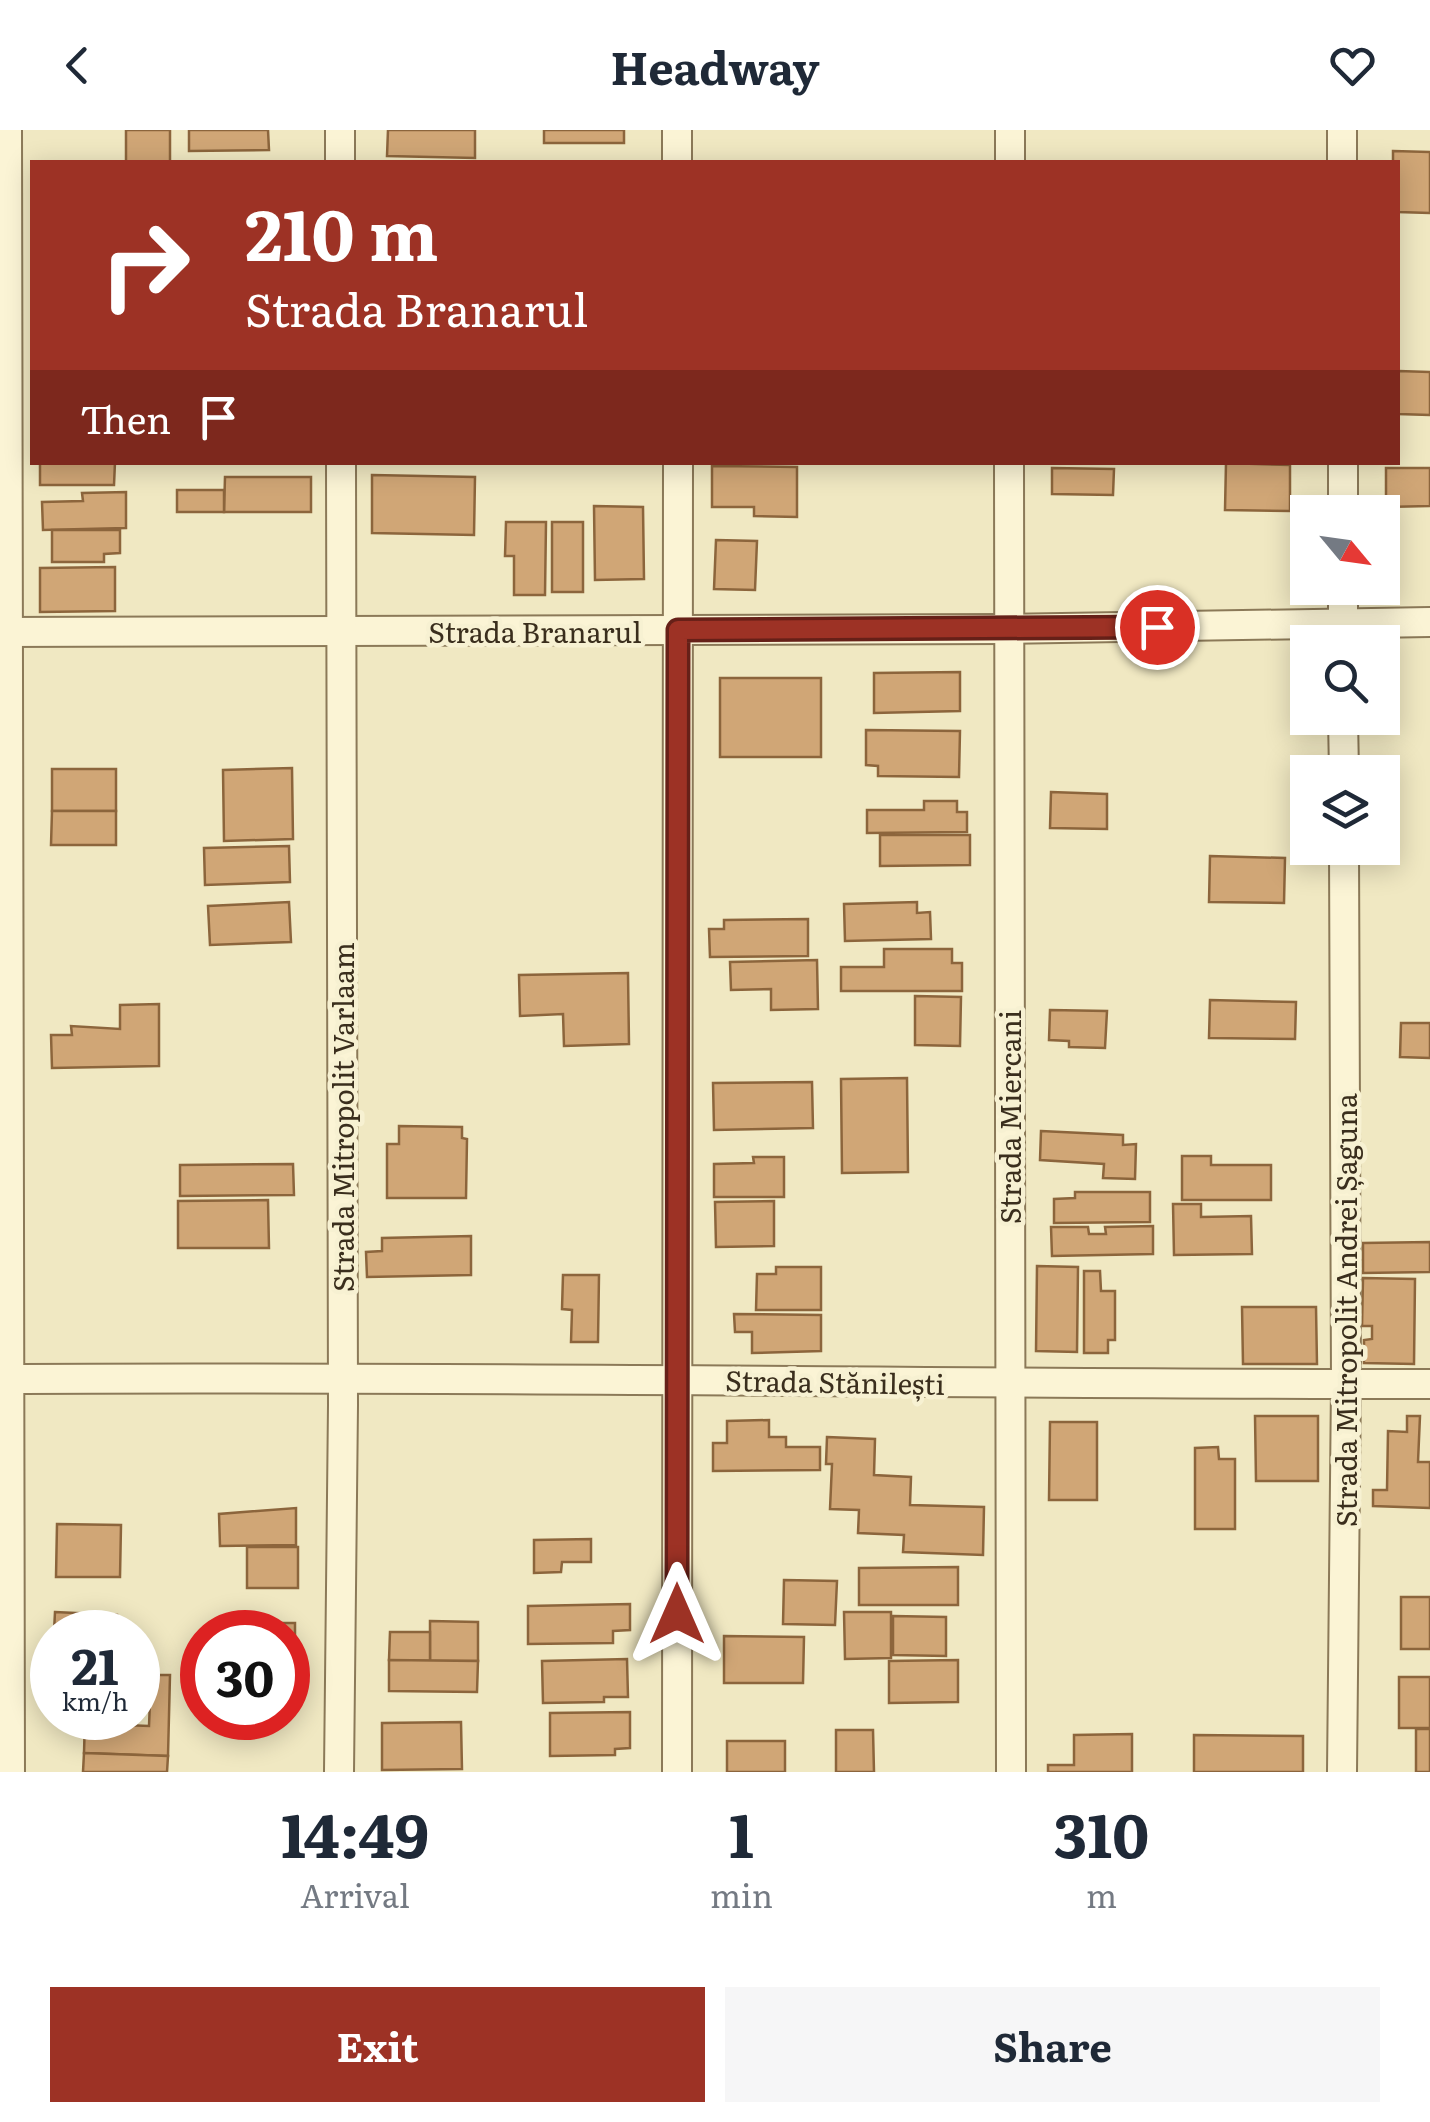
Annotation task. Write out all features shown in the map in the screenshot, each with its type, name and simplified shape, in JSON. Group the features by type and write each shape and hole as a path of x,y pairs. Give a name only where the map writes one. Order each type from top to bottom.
{"street":[{"path":"7,130 5,1379 10,1772"},
{"path":"340,130 340,160"},
{"path":"677,130 677,160"},
{"path":"1010,130 1010,160"},
{"path":"1342,130 1342,160"},
{"name":"Strada Mitropolit Varlaam","path":"339,1772 343,1379 341,465"},
{"path":"677,1772 678,465"},
{"name":"Strada Miercani","path":"1008,465 1011,1772"},
{"path":"1343,465 1343,495"},
{"name":"Strada Branarul","path":"1400,626 1430,622"},
{"name":"Strada Branarul","path":"4,632 1008,629 1290,632"},
{"name":"Strada Mitropolit Andrei Șaguna","path":"1342,1772 1346,1384 1344,865"},
{"name":"Strada Stănilești","path":"5,1379 677,1378 1010,1384 1430,1384"}],"building":[{"path":"126,130 170,130 170,160 126,160"},
{"path":"189,130 268,130 269,150 189,151"},
{"path":"388,130 475,130 475,158 387,156"},
{"path":"544,130 624,130 624,143 544,143"},
{"path":"1393,151 1430,152 1430,213 1400,212 1400,160 1393,160"},
{"path":"1400,371 1430,372 1430,415 1400,414"},
{"path":"40,465 115,465 114,485 40,485"},
{"path":"1226,465 1290,465 1290,511 1225,510"},
{"path":"712,466 797,467 797,517 754,516 754,507 712,507"},
{"path":"1052,468 1114,469 1113,495 1052,494"},
{"path":"1386,468 1430,468 1430,506 1400,507 1400,495 1386,495"},
{"path":"372,475 475,477 474,535 372,533"},
{"path":"225,477 311,477 311,512 224,512"},
{"path":"177,490 224,490 224,512 177,512"},
{"path":"126,492 126,528 43,530 42,502 83,501 82,493"},
{"path":"594,506 643,507 644,579 595,580"},
{"path":"506,522 546,522 545,595 514,595 514,556 505,556"},
{"path":"552,522 583,522 583,592 552,592"},
{"path":"52,530 120,530 120,553 104,554 104,562 52,562"},
{"path":"716,540 757,541 755,590 714,589"},
{"path":"115,567 115,611 40,612 40,568"},
{"path":"960,672 960,711 874,713 874,673"},
{"path":"720,678 821,678 821,757 720,757"},
{"path":"866,730 960,731 959,777 878,776 878,766 866,765"},
{"path":"292,768 293,839 224,841 223,770"},
{"path":"52,769 116,769 116,811 52,811"},
{"path":"1051,792 1107,794 1107,829 1050,828"},
{"path":"924,801 957,801 957,812 967,812 967,832 867,833 867,810 924,810"},
{"path":"52,811 116,811 116,845 51,845"},
{"path":"880,835 970,835 970,865 880,866"},
{"path":"289,846 290,882 205,885 204,848"},
{"path":"1210,856 1285,858 1284,903 1209,902"},
{"path":"289,902 291,942 210,945 208,906"},
{"path":"917,902 917,913 930,912 931,939 845,941 844,904"},
{"path":"808,919 808,956 710,957 709,929 724,929 724,920"},
{"path":"884,949 952,949 952,963 962,963 962,991 841,991 841,967 884,967"},
{"path":"817,960 818,1009 771,1010 771,989 731,990 730,962"},
{"path":"628,973 629,1044 564,1046 563,1014 520,1016 519,975"},
{"path":"915,996 961,997 960,1046 915,1045"},
{"path":"1210,1000 1296,1002 1295,1039 1209,1038"},
{"path":"159,1004 159,1066 52,1068 51,1035 72,1035 71,1026 120,1029 120,1005"},
{"path":"1050,1010 1107,1011 1105,1048 1069,1047 1069,1041 1049,1040"},
{"path":"1401,1023 1430,1023 1430,1058 1400,1057"},
{"path":"907,1078 908,1172 842,1173 841,1079"},
{"path":"812,1082 813,1128 714,1130 713,1083"},
{"path":"399,1126 462,1127 462,1138 467,1139 466,1198 387,1198 387,1144 399,1144"},
{"path":"1041,1131 1123,1135 1123,1145 1136,1144 1135,1179 1103,1178 1104,1164 1040,1160"},
{"path":"1182,1156 1211,1156 1211,1165 1271,1165 1271,1200 1182,1200"},
{"path":"753,1157 784,1157 784,1197 714,1197 714,1164 754,1163"},
{"path":"293,1164 294,1195 180,1196 180,1165"},
{"path":"1075,1192 1150,1192 1150,1222 1054,1223 1054,1199 1075,1198"},
{"path":"268,1200 269,1248 178,1248 178,1201"},
{"path":"774,1201 774,1246 716,1247 715,1202"},
{"path":"1173,1204 1201,1204 1201,1217 1251,1216 1252,1254 1174,1255"},
{"path":"1153,1226 1153,1254 1052,1256 1051,1227 1088,1227 1089,1234 1106,1234 1105,1227"},
{"path":"471,1236 471,1275 367,1277 366,1252 382,1251 382,1238"},
{"path":"1430,1242 1430,1272 1363,1273 1363,1243"},
{"path":"1037,1266 1078,1267 1077,1352 1036,1351"},
{"path":"776,1267 821,1267 821,1310 756,1310 757,1274 776,1274"},
{"path":"1084,1271 1100,1271 1101,1291 1115,1291 1115,1340 1108,1340 1108,1353 1084,1353"},
{"path":"563,1275 599,1275 598,1342 571,1342 572,1310 562,1309"},
{"path":"1363,1278 1415,1279 1414,1364 1364,1363 1364,1340 1372,1339 1372,1326 1362,1326"},
{"path":"1242,1307 1316,1307 1317,1364 1243,1364"},
{"path":"734,1314 821,1315 821,1351 752,1353 752,1332 735,1332"},
{"path":"1255,1416 1318,1416 1318,1481 1256,1481"},
{"path":"1407,1416 1420,1416 1418,1462 1430,1462 1430,1508 1373,1506 1373,1490 1387,1490 1388,1431 1407,1432"},
{"path":"769,1420 769,1437 786,1437 786,1447 820,1447 820,1470 713,1471 713,1443 727,1443 727,1421"},
{"path":"1050,1422 1097,1422 1097,1500 1049,1500"},
{"path":"827,1437 875,1439 874,1475 911,1477 910,1505 984,1507 983,1555 903,1552 904,1535 858,1533 859,1510 830,1509 832,1464 826,1464"},
{"path":"1218,1447 1219,1459 1235,1459 1235,1529 1195,1529 1195,1448"},
{"path":"296,1508 296,1545 220,1546 219,1514"},
{"path":"57,1524 121,1525 120,1577 56,1577"},
{"path":"591,1539 591,1562 562,1562 561,1572 534,1573 534,1540"},
{"path":"247,1547 298,1547 298,1588 247,1588"},
{"path":"958,1567 958,1605 859,1605 859,1568"},
{"path":"784,1580 837,1581 835,1625 783,1624"},
{"path":"1401,1597 1430,1597 1430,1649 1401,1649"},
{"path":"630,1604 630,1630 613,1631 613,1643 528,1644 528,1606"},
{"path":"844,1612 891,1612 891,1658 845,1659"},
{"path":"893,1616 946,1617 946,1656 893,1655"},
{"path":"430,1621 478,1622 478,1661 430,1661"},
{"path":"390,1632 430,1632 430,1661 389,1660"},
{"path":"724,1636 804,1637 803,1683 724,1683"},
{"path":"627,1659 628,1697 604,1697 604,1702 543,1703 542,1661"},
{"path":"389,1660 478,1661 477,1692 389,1691"},
{"path":"958,1660 958,1702 889,1703 889,1661"},
{"path":"160,1675 170,1675 168,1756 84,1753 84,1740 160,1740"},
{"path":"1399,1677 1430,1677 1430,1728 1399,1728"},
{"path":"630,1712 630,1748 615,1749 615,1755 550,1756 550,1713"},
{"path":"461,1722 462,1769 382,1770 382,1723"},
{"path":"1416,1729 1430,1729 1430,1772 1416,1772"},
{"path":"836,1730 873,1730 874,1772 836,1772"},
{"path":"1132,1734 1132,1772 1048,1772 1048,1765 1074,1765 1074,1735"},
{"path":"1194,1735 1303,1736 1303,1772 1194,1772"},
{"path":"727,1741 785,1741 785,1772 727,1772"},
{"path":"84,1753 168,1756 167,1772 83,1772"}],"route":[{"path":"677,1614 678,630 1157,627"}]}
